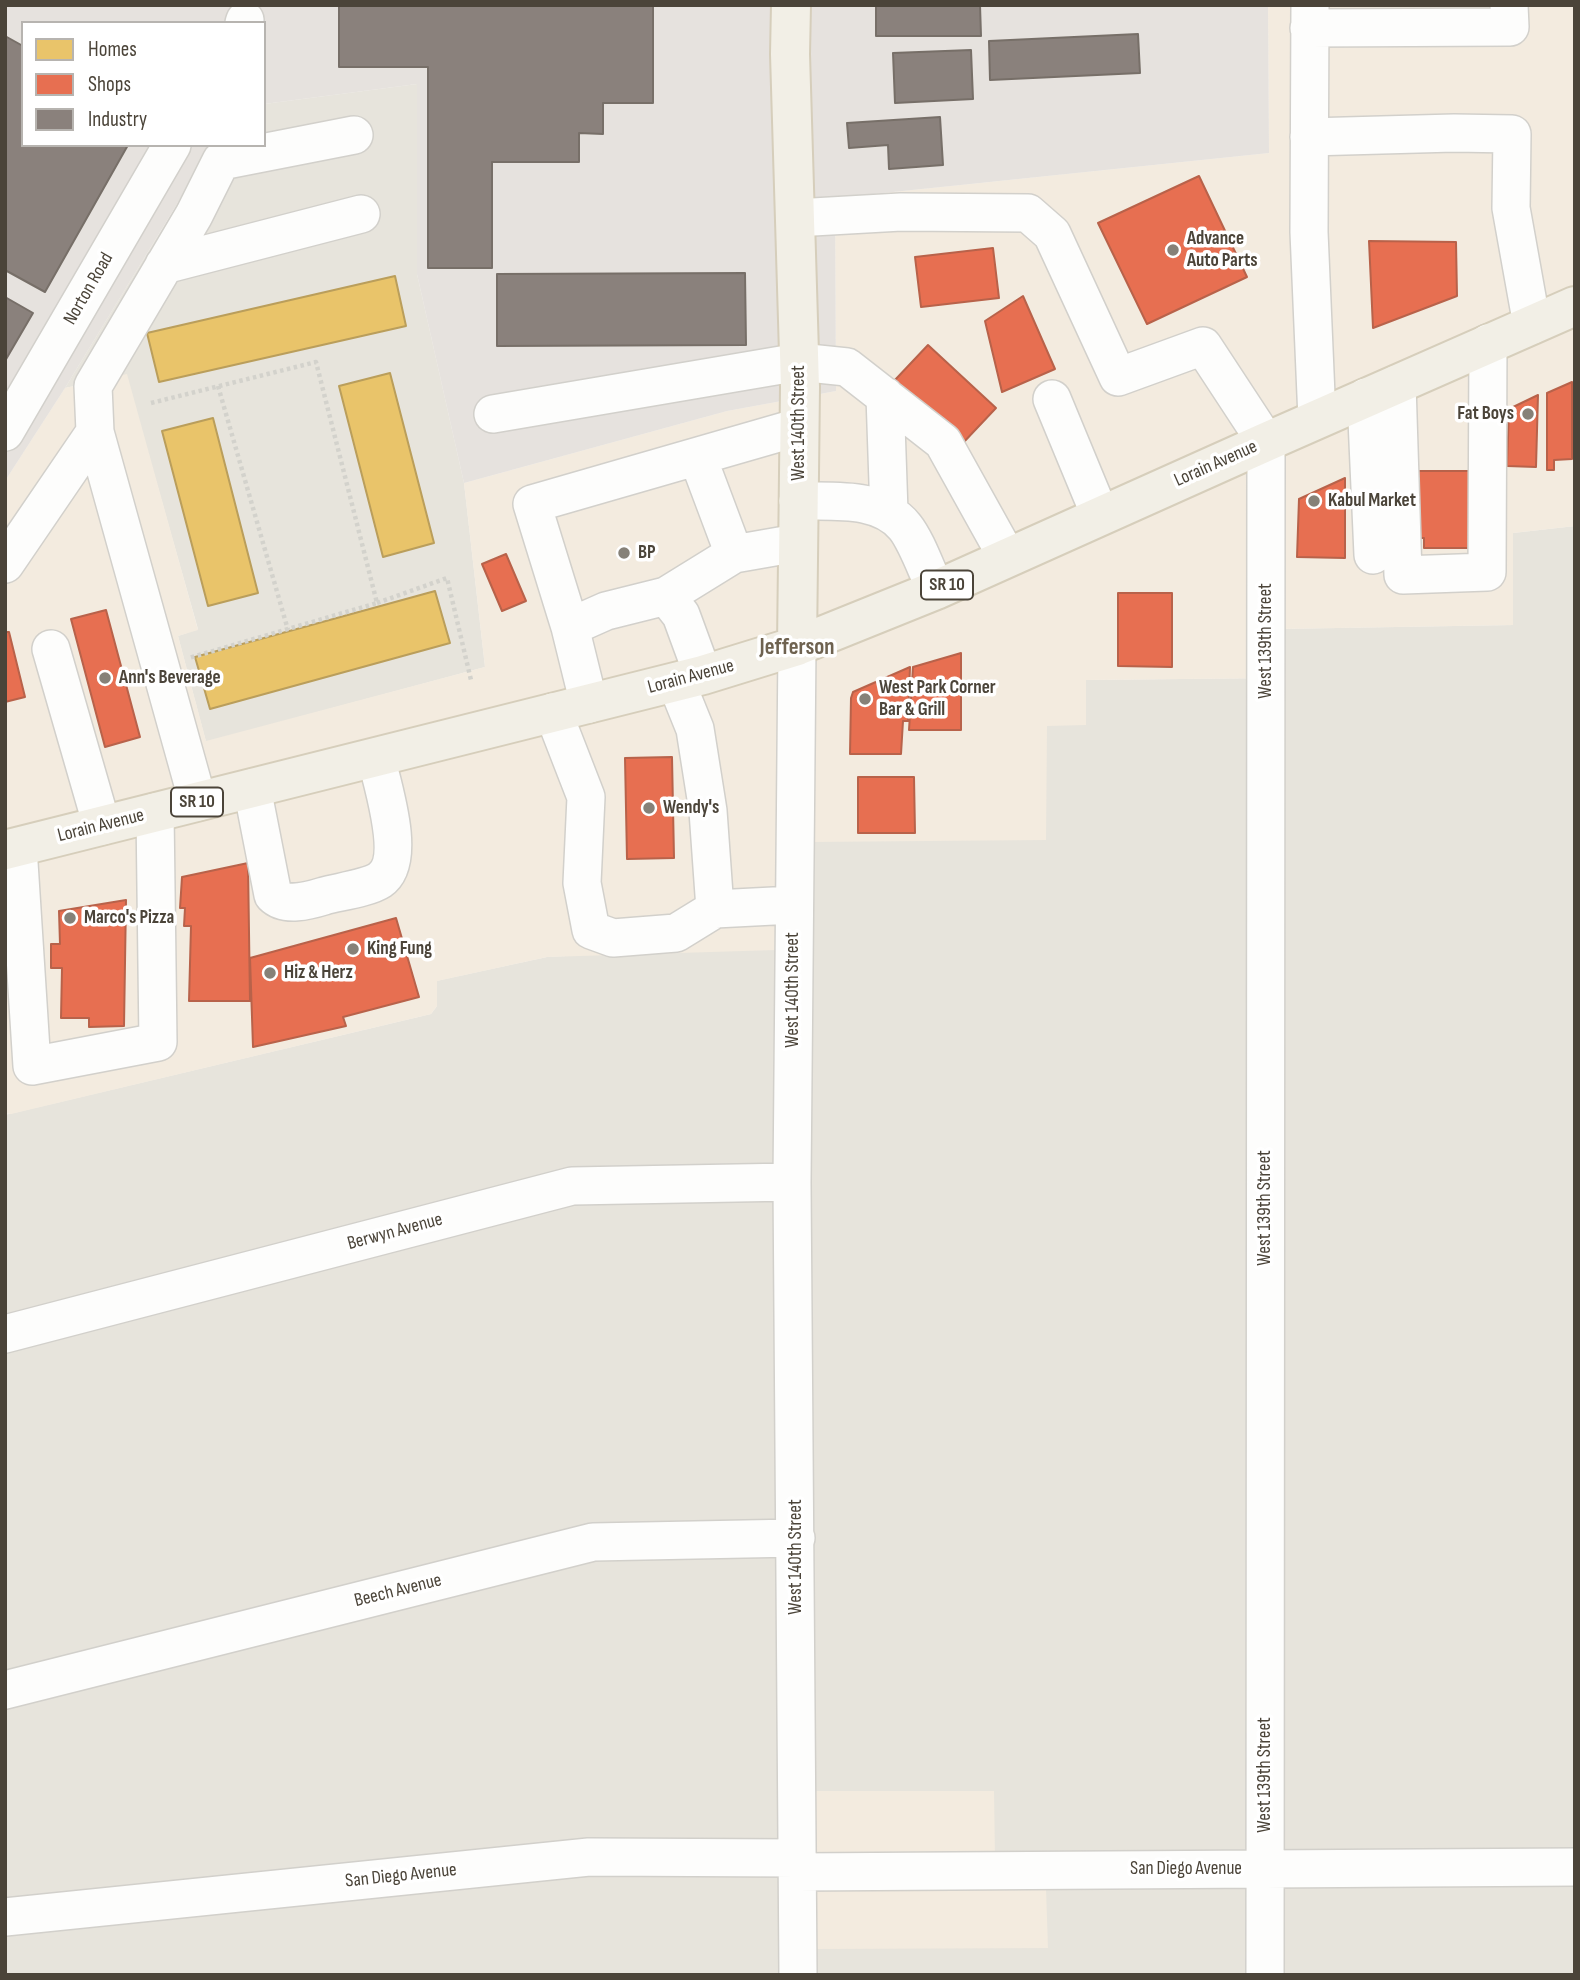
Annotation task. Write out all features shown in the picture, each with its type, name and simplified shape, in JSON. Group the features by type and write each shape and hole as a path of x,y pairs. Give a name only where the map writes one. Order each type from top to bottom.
{"main road":[{"name":"West 140th Street","path":"791,5 799,362 797,646"},
{"name":"Lorain Avenue","path":"12,849 690,678 797,646 936,590 1575,306"}],"street":[{"path":"1317,419 1309,232 1310,17 1510,27 1509,5"},
{"path":"1309,138 1454,133 1511,134 1511,208 1532,324"},
{"path":"198,802 95,432 93,386 194,215 221,161 354,135"},
{"name":"Norton Road","path":"5,432 171,147"},
{"path":"795,218 901,212 1028,213 1052,234 1118,377 1203,346 1266,442"},
{"path":"164,265 361,214"},
{"path":"1382,391 1403,575 1487,572 1488,343"},
{"path":"493,414 799,362 847,367 943,442 1007,557"},
{"path":"1373,555 1382,391"},
{"path":"885,396 889,512"},
{"path":"1052,399 1100,515"},
{"path":"793,905 715,909 676,933 613,938 591,930 582,883 586,797 571,708 570,626 532,504 799,427"},
{"path":"5,564 95,432"},
{"name":"West 139th Street","path":"1265,1975 1266,442"},
{"path":"698,458 734,554"},
{"path":"798,502 854,502 889,512 906,527 936,590"},
{"path":"570,626 607,611 666,596 734,554 797,543"},
{"path":"666,596 681,615 708,811 715,909"},
{"name":"West 140th Street","path":"797,646 792,1182 798,1975"},
{"path":"51,649 102,826"},
{"path":"252,788 273,895 278,900 292,902 318,898 379,881 387,873 394,844 376,757"},
{"path":"12,849 32,1066 158,1042 155,812"},
{"name":"Berwyn Avenue","path":"5,1334 572,1186 792,1182"},
{"name":"Beech Avenue","path":"5,1690 593,1542 796,1538"},
{"name":"San Diego Avenue","path":"5,1917 589,1857 797,1865 1265,1869 1575,1867"}],"path":[{"path":"151,403 316,362 377,603"},
{"path":"218,386 288,629"},
{"path":"184,660 377,603 447,578 471,680"}],"shaded area":[{"path":"5,5 1268,5 1269,153 835,198 836,391 727,411 464,483 417,274 417,84 266,104 266,21 21,21 21,147 212,147 5,481"},
{"path":"1268,5 1575,5 1575,526 1513,533 1513,625 1278,629 1277,678 1086,680 1086,725 1047,726 1046,840 811,842 809,949 547,957 437,981 437,1006 431,1014 11,1114 5,1113 5,481 65,388 127,374 198,630 178,636 206,741 485,667 464,483 727,411 836,391 835,198 1269,153"},
{"path":"417,84 417,274 464,483 485,667 206,742 178,636 198,629 126,375 65,388 212,147 266,147 266,104"},
{"path":"1575,526 1575,1975 5,1975 5,1115 431,1014 437,1006 436,981 547,957 585,955 1047,725 1085,680 1277,678 1278,629 1513,625 1513,533"},
{"path":"810,1791 994,1791 995,1858 1045,1859 1048,1948 814,1949"}],"building: Homes":[{"path":"395,276 406,326 159,382 147,333"},
{"path":"390,373 434,543 383,557 339,386"},
{"path":"213,418 258,593 208,606 162,431"},
{"path":"435,591 450,643 210,709 195,657"}],"building: Shops":[{"name":"Advance Auto Parts","path":"1199,176 1247,277 1147,324 1098,223"},
{"path":"1369,241 1456,242 1457,296 1373,328"},
{"path":"993,248 999,298 921,307 915,257"},
{"path":"1023,296 1055,369 1002,392 985,321"},
{"path":"928,345 996,408 962,444 894,381"},
{"path":"1572,382 1572,459 1554,460 1554,470 1547,470 1547,393"},
{"path":"1538,395 1536,467 1507,466 1509,409"},
{"path":"1417,471 1478,471 1472,548 1424,548 1424,538 1417,538"},
{"path":"1345,478 1345,558 1297,557 1299,499"},
{"path":"506,554 526,601 502,611 482,564"},
{"path":"1118,593 1172,593 1172,667 1118,666"},
{"name":"Ann's Beverage","path":"106,610 140,737 105,747 71,619"},
{"path":"5,632 9,632 25,697 5,702"},
{"path":"961,653 961,730 909,730 913,667"},
{"path":"910,667 908,721 903,721 901,754 850,754 853,692"},
{"name":"Wendy's","path":"672,757 674,858 627,859 625,758"},
{"path":"858,777 914,777 915,833 858,833"},
{"path":"248,863 250,1001 189,1001 191,926 184,926 185,908 180,908 182,877"},
{"path":"126,900 124,1026 89,1027 89,1018 61,1018 62,968 51,968 51,944 60,944 59,911"},
{"path":"396,918 419,997 343,1017 346,1026 253,1047 250,958"}],"building: Industry":[{"path":"339,5 653,5 653,103 603,103 603,134 579,133 579,162 492,162 492,268 428,268 428,67 339,67"},
{"path":"876,5 980,5 981,36 876,36"},
{"path":"1138,34 1140,73 990,80 989,41"},
{"path":"5,36 21,45 21,147 127,147 45,292 5,270"},
{"path":"971,50 973,99 895,103 893,53"},
{"path":"940,117 943,165 889,169 888,145 849,148 847,123"},
{"path":"745,273 746,345 497,346 497,274"},
{"path":"5,297 33,313 5,361"}],"place":[{"name":"Advance Auto Parts","path":"1173,250"},
{"name":"Fat Boys","path":"1528,414"},
{"name":"Kabul Market","path":"1314,501"},
{"name":"BP","path":"624,553"},
{"name":"Ann's Beverage","path":"105,678"},
{"name":"West Park Corner Bar & Grill","path":"865,699"},
{"name":"Wendy's","path":"649,808"},
{"name":"Marco's Pizza","path":"70,918"},
{"name":"King Fung","path":"353,949"},
{"name":"Hiz & Herz","path":"270,973"}],"district":[{"name":"Jefferson","path":"797,648"}]}
